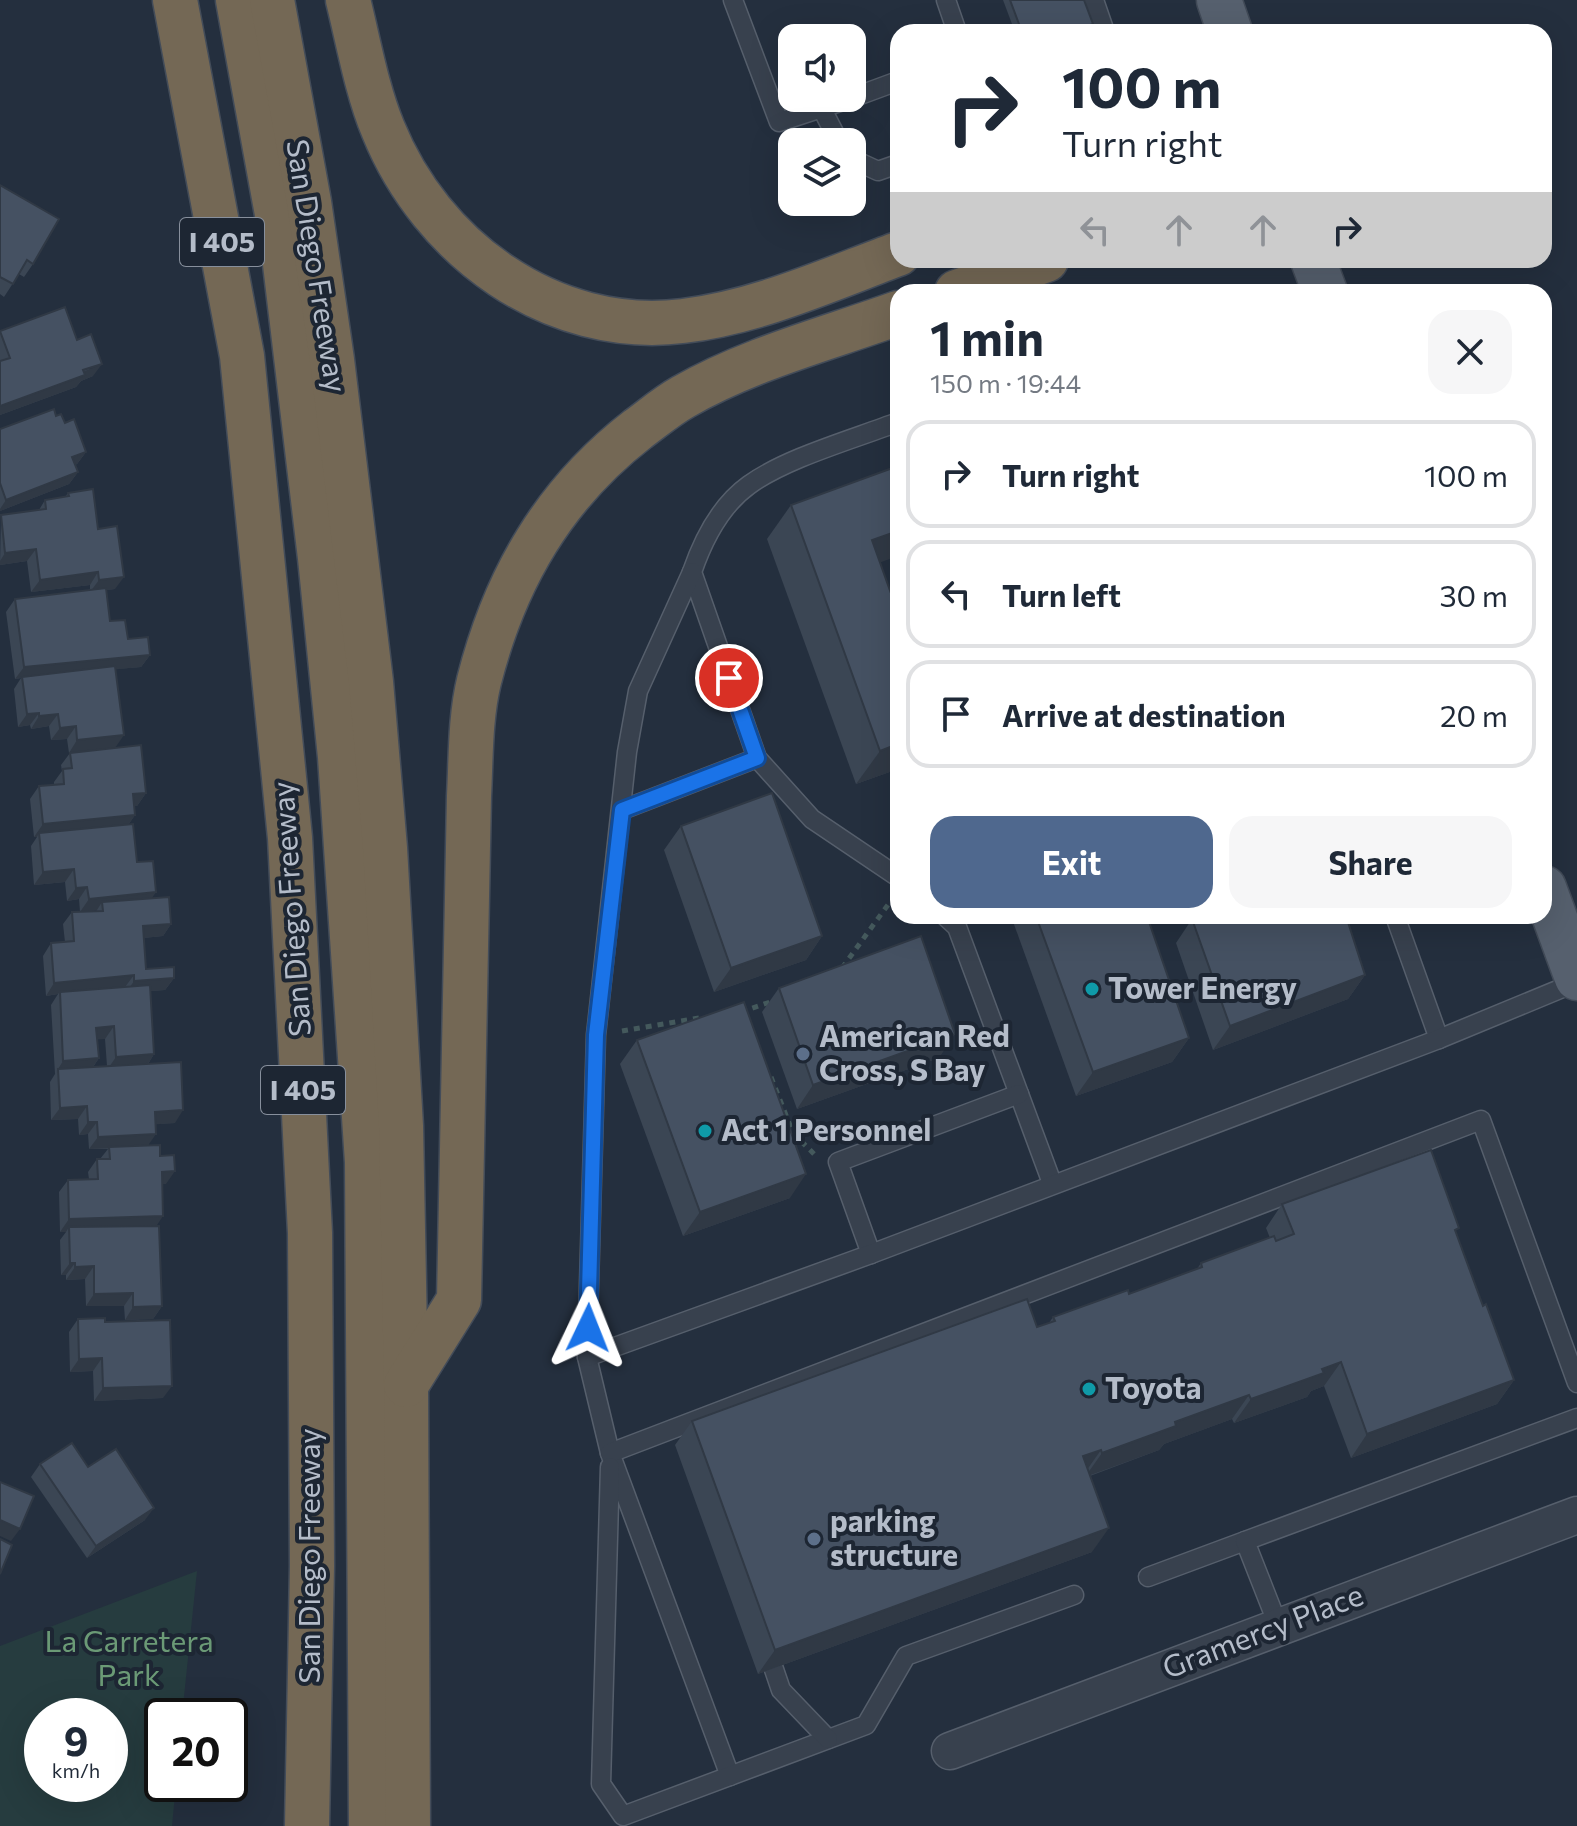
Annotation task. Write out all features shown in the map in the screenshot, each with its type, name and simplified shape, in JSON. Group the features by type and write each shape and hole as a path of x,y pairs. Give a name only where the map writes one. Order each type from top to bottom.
{"highway":[{"name":"San Diego Freeway","path":"175,0 242,356 290,838 310,1233 312,1566 307,1826"},
{"path":"209,0 258,275 242,356"},
{"path":"238,0 283,247 340,757 367,1162 371,1826"},
{"name":"San Diego Freeway","path":"272,0 309,202 330,344 371,682 385,848 401,1126 406,1385 408,1826"},
{"path":"348,0 381,126 407,179 452,237 479,261 538,297 578,313 627,321 682,321 750,308 890,257"},
{"path":"979,284 1024,268"},
{"path":"406,1385 459,1300 472,732 479,683 514,577 552,516 587,473 622,441 682,397 748,367 890,316"}],"main road":[{"path":"1219,0 1227,24"},
{"path":"1552,910 1577,980"}],"street":[{"name":"Gramercy Place","path":"950,1751 1577,1515"}],"lane":[{"path":"733,0 779,122 812,112"},
{"path":"946,0 954,24"},
{"path":"1094,0 1102,24"},
{"path":"866,93 890,84"},
{"path":"866,165 878,171 890,167"},
{"path":"730,1776 610,1453 587,1357 596,1035 627,752 638,691 709,533 724,509 748,485 779,468 890,425"},
{"path":"692,572 757,758 812,819 890,872"},
{"path":"622,810 757,758"},
{"path":"954,924 1052,1183"},
{"path":"1398,924 1439,1039"},
{"path":"587,1357 871,1254 1439,1039 1577,980"},
{"path":"871,1254 838,1162 1019,1094"},
{"path":"610,1453 1481,1120 1577,1383"},
{"path":"1148,1577 1577,1418"},
{"path":"610,1453 601,1784 623,1816 866,1725 906,1656 1074,1595"},
{"path":"1245,1541 1278,1625"},
{"path":"761,1634 781,1690 828,1739"}],"path":[{"path":"835,977 890,902"},
{"path":"730,1014 783,996"},
{"path":"745,1011 750,1025"},
{"path":"596,1035 700,1018"},
{"path":"766,1065 793,1133 811,1153 838,1162"}],"green space":[{"name":"La Carretera Park","path":"197,1571 184,1698 144,1698 144,1802 174,1802 172,1826 0,1826 0,1646"}],"building":[{"path":"1010,0 1084,0 1093,24 1019,24"},
{"path":"0,185 59,219 33,264 27,260 13,284 0,277"},
{"path":"65,307 77,340 91,334 102,364 83,370 85,375 0,406 0,361 10,358 0,331"},
{"path":"54,409 56,416 61,414 65,423 74,419 86,452 72,457 78,472 6,500 0,483 0,429"},
{"path":"890,469 890,534 872,540 890,591 890,747 880,751 791,505"},
{"path":"93,489 98,529 117,526 124,577 99,580 98,572 40,580 36,549 5,553 1,515 46,509 45,500"},
{"path":"106,588 110,621 125,620 128,639 148,637 150,655 24,667 15,599"},
{"path":"115,666 124,735 77,740 76,726 60,728 58,714 27,714 22,677"},
{"path":"141,745 146,793 133,794 135,815 43,824 39,786 64,784 63,769 72,768 70,753"},
{"path":"772,793 822,936 731,968 681,826"},
{"path":"133,824 137,862 153,861 156,892 89,899 87,887 76,888 74,869 43,872 39,833"},
{"path":"169,897 171,924 143,926 146,969 174,967 174,978 134,981 134,975 54,983 51,943 74,941 72,912 103,911 102,902"},
{"name":"Tower Energy","path":"1039,924 1150,924 1189,1038 1093,1072"},
{"path":"1194,924 1349,924 1365,975 1230,1026"},
{"path":"921,936 955,1034 813,1085 779,988"},
{"path":"150,985 154,1054 116,1057 114,1026 96,1028 99,1058 63,1061 60,992"},
{"name":"Act 1 Personnel","path":"744,1002 806,1174 700,1212 637,1040"},
{"path":"181,1062 183,1110 155,1112 156,1134 98,1137 97,1122 88,1122 87,1106 60,1108 58,1069"},
{"path":"160,1145 160,1156 174,1155 175,1171 162,1172 163,1216 69,1219 68,1180 98,1179 97,1159 110,1159 109,1147"},
{"name":"Toyota","path":"1431,1150 1459,1228 1455,1230 1514,1380 1367,1434 1341,1362 1322,1369 1324,1373 1251,1399 1249,1395 1175,1422 1176,1426 1102,1453 1101,1450 1083,1456 1109,1528 775,1650 692,1421 1027,1299 1037,1327 1055,1321 1053,1317 1128,1290 1129,1294 1274,1236 1276,1241 1294,1234 1282,1204"},
{"path":"159,1226 162,1306 133,1307 133,1293 94,1294 94,1266 75,1267 75,1263 70,1263 69,1227"},
{"path":"105,1318 105,1322 170,1320 172,1386 103,1388 102,1358 79,1359 78,1319"},
{"path":"72,1443 88,1467 116,1449 154,1508 96,1546 40,1464"},
{"path":"0,1482 34,1496 20,1529 0,1520"},
{"path":"0,1539 12,1545 0,1574"}],"place":[{"name":"Tower Energy","path":"1092,989"},
{"name":"American Red Cross, S Bay","path":"803,1054"},
{"name":"Act 1 Personnel","path":"705,1131"},
{"name":"Toyota","path":"1089,1389"},
{"name":"parking structure","path":"814,1539"}],"route":[{"path":"588,1328 596,1035 622,810 757,758 729,678"}]}
